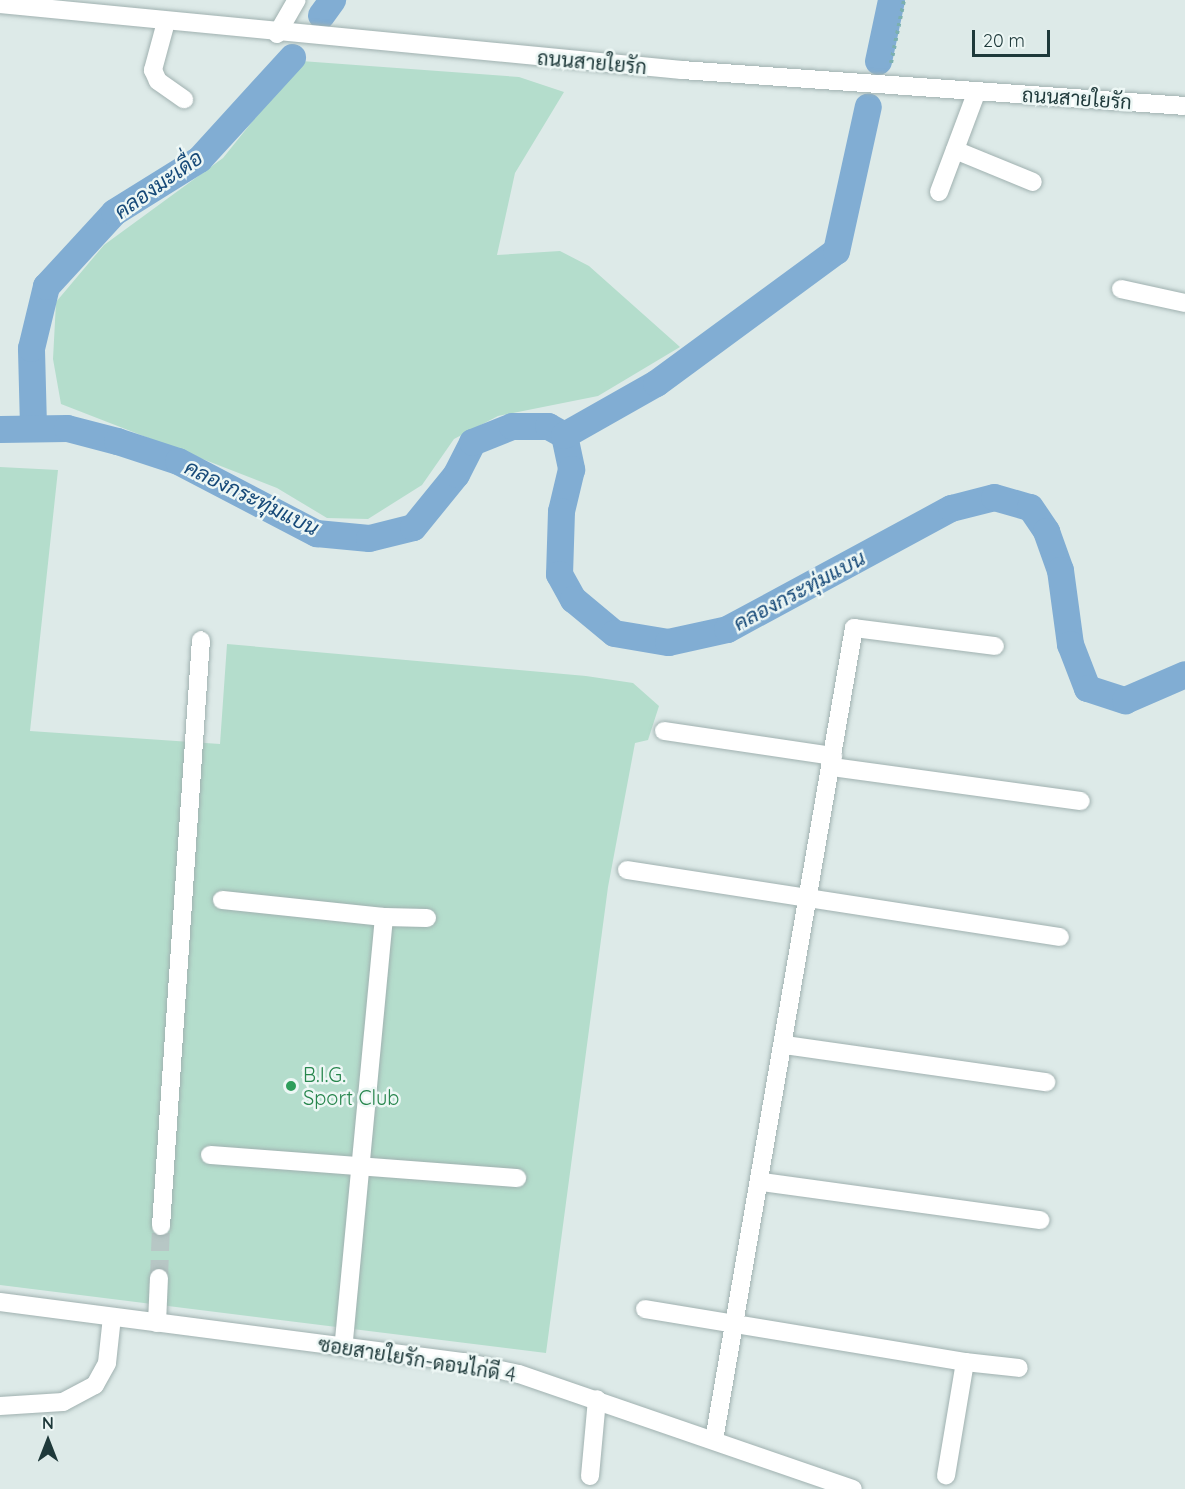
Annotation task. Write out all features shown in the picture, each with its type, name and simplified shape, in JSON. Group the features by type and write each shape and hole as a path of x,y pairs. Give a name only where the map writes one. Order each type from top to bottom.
{"street":[{"path":"277,34 297,0"},
{"name":"ถนนสายใยรัก","path":"0,4 277,34 887,84 1185,105"},
{"path":"166,22 153,70 158,81 184,99"},
{"path":"939,192 977,91"},
{"path":"955,150 1033,182"},
{"path":"1121,289 1185,303"},
{"path":"714,1440 762,1182 854,628 995,646"},
{"path":"161,1226 201,640"},
{"path":"664,731 833,762 1081,801"},
{"path":"627,870 811,896 1060,937"},
{"path":"222,900 384,917 427,918"},
{"path":"343,1347 384,917"},
{"path":"785,1045 1046,1082"},
{"path":"210,1155 517,1178"},
{"path":"762,1182 1040,1220"},
{"path":"157,1323 159,1278"},
{"name":"ซอยสายใยรัก-ดอนไก่ดี 4","path":"0,1302 464,1362 597,1399 853,1489"},
{"path":"645,1309 965,1362 1019,1368"},
{"path":"0,1406 63,1402 95,1385 107,1364 112,1317"},
{"path":"946,1475 965,1362"},
{"path":"591,1476 597,1399"}],"path":[{"path":"887,84 904,0"}],"green space":[{"path":"301,61 519,77 564,92 515,173 497,255 560,251 589,266 680,347 598,396 498,416 454,439 422,485 368,519 327,518 277,488 61,404 53,359 56,302 104,245 223,158"},
{"name":"B.I.G. Sport Club","path":"0,467 58,470 30,731 220,744 227,644 586,676 633,683 659,706 648,740 635,743 608,887 546,1353 0,1285"}],"waterway":[{"name":"คลองมะเดื่อ","path":"321,15 332,0"},
{"path":"878,61 891,0"},
{"name":"คลองมะเดื่อ","path":"33,426 31,348 46,286 114,212 199,159 292,57"},
{"path":"564,435 656,383 836,251 868,106"},
{"name":"คลองกระทุ่มแบน","path":"0,429 67,428 117,441 178,461 316,533 369,538 413,527 456,474 472,442 512,426 548,426 564,435 571,469 561,511 559,574 573,599 614,633 668,642 727,629 951,508 994,497 1030,507 1046,531 1060,570 1070,644 1087,688 1125,700 1185,674"}],"tunnel":[{"path":"159,1278 161,1226"}],"place":[{"name":"B.I.G. Sport Club","path":"291,1086"}]}
